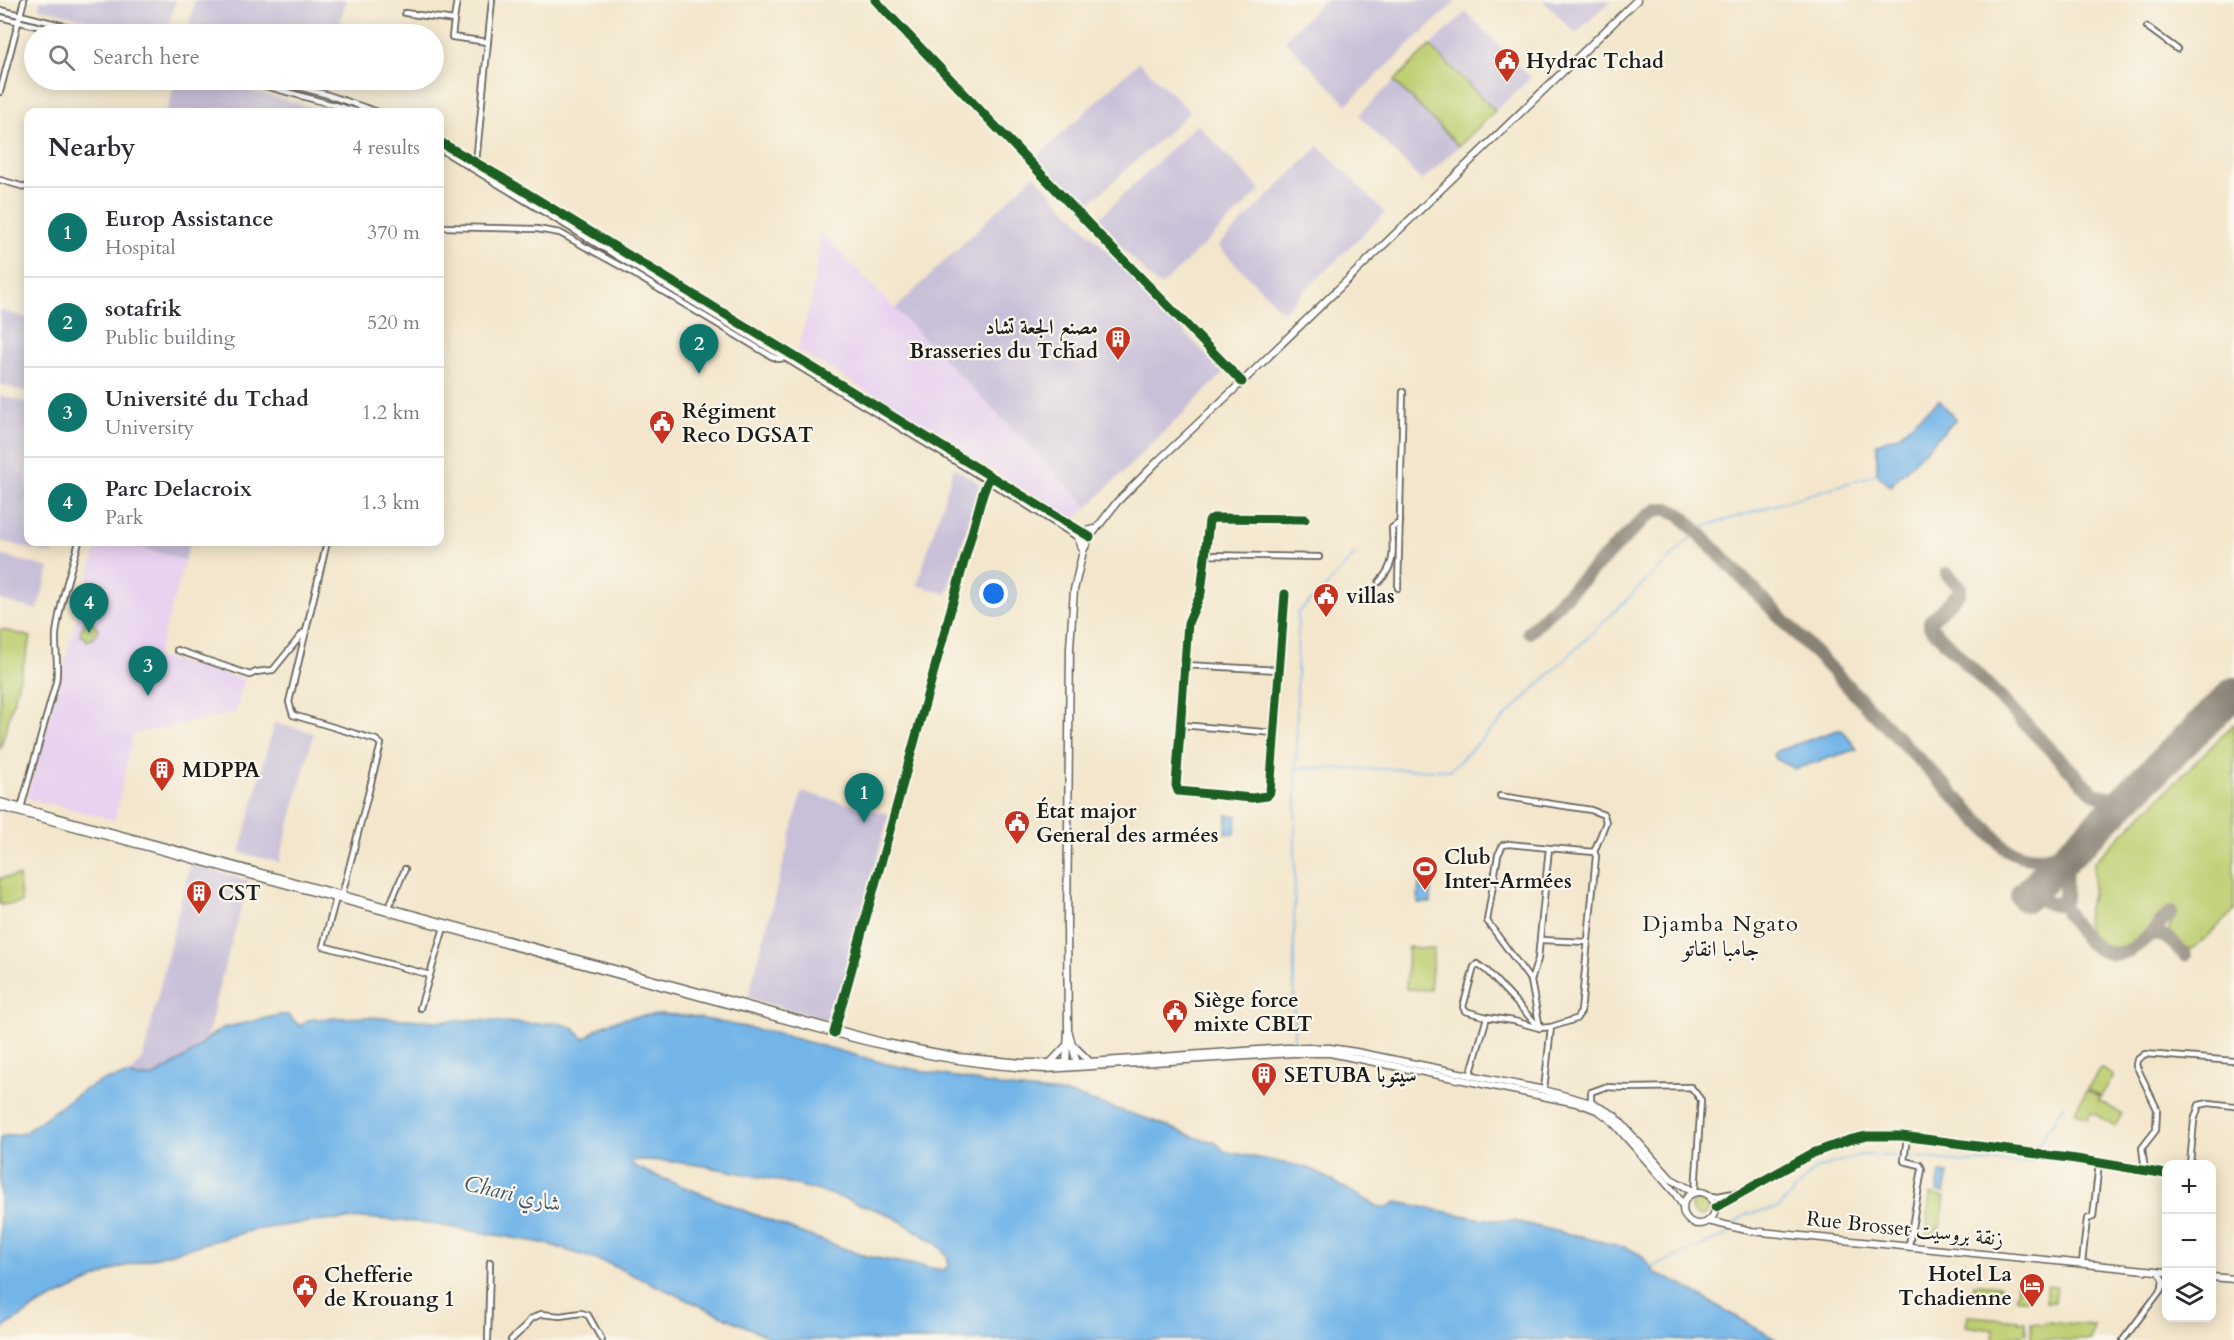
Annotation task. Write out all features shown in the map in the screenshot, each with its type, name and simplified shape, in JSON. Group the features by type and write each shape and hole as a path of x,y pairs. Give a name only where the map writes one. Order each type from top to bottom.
{"main road":[{"path":"1077,1065 1068,1030 1070,647 1074,590 1083,551 1088,540 1125,494 1637,0"},
{"path":"1083,551 1080,534 1095,529"},
{"path":"0,802 80,826"},
{"path":"0,807 80,826 934,1058 1009,1067 1330,1053 1544,1090 1591,1102 1614,1115 1671,1179 1695,1192 1707,1194 1713,1200 1715,1209 1725,1225"},
{"path":"339,897 389,908 444,925"},
{"path":"835,1031 959,1057 1066,1065"},
{"path":"1050,1063 1070,1045"},
{"path":"1066,1065 1070,1045"},
{"path":"1070,1045 1089,1061"},
{"path":"1077,1065 1089,1061 1286,1048 1330,1048 1474,1078 1581,1104 1599,1112 1620,1129 1675,1193 1683,1206 1685,1215 1691,1221 1699,1224 1708,1221 1715,1209"},
{"path":"1683,1206 1687,1198 1695,1192"},
{"name":"Rue Brosset زنقة بروسيت","path":"1708,1221 1752,1231 2162,1272"},
{"path":"2216,1277 2234,1279"}],"street":[{"path":"0,92 24,0"},
{"path":"457,0 452,37 488,42"},
{"path":"476,163 492,0"},
{"path":"875,0 1242,382"},
{"path":"0,10 56,24"},
{"path":"405,13 454,20"},
{"path":"0,17 27,24"},
{"path":"2147,27 2177,49"},
{"path":"280,90 345,108"},
{"path":"310,90 366,108"},
{"path":"444,144 785,356"},
{"path":"444,151 989,478 1088,540"},
{"path":"0,180 24,187"},
{"path":"444,227 537,230 560,233 624,268 771,356 778,359 785,356"},
{"path":"1398,588 1403,392"},
{"path":"835,1031 942,640 989,478"},
{"path":"1285,594 1270,792 1267,796 1252,798 1178,790 1176,785 1188,623 1201,593 1209,521 1213,518 1305,519"},
{"path":"1378,582 1388,572 1393,559 1392,528 1400,522"},
{"path":"21,807 56,682 55,651 59,614 78,546"},
{"path":"326,546 289,702 294,715 376,740 381,744 339,897 323,946 430,975"},
{"path":"1204,555 1319,557"},
{"path":"177,650 250,675 273,670 304,631"},
{"path":"1185,664 1280,670"},
{"path":"1181,726 1275,733"},
{"path":"1500,796 1591,810 1604,815 1606,822 1594,852 1596,856 1595,876 1580,1015 1576,1019 1551,1028 1540,1028 1465,1011 1463,1007 1474,967 1478,964 1487,971 1540,1028"},
{"path":"1540,1028 1531,981 1487,921 1498,855 1503,845 1594,852"},
{"path":"1531,981 1541,940 1549,849"},
{"path":"389,908 405,869"},
{"path":"420,1008 444,925"},
{"path":"1541,940 1587,942"},
{"path":"1474,1078 1487,1017"},
{"path":"1544,1090 1551,1028"},
{"path":"2145,1170 2142,1148 2156,1130 2157,1109 2136,1065 2137,1060 2145,1054 2234,1061"},
{"path":"1591,1102 1591,1092 1605,1087 1690,1087 1701,1100 1695,1192"},
{"path":"2190,1160 2194,1121 2199,1105 2209,1103 2234,1106"},
{"path":"1715,1209 1749,1188 1829,1146 1867,1136 1906,1137 2098,1162 2162,1173"},
{"path":"1906,1137 1904,1162 1920,1165 1922,1169 1909,1245"},
{"path":"2082,1263 2087,1219 2093,1217 2098,1162"},
{"path":"1707,1194 1727,1195 1749,1188"},
{"path":"488,1340 490,1262"},
{"path":"2157,1271 2162,1277"},
{"path":"2122,1340 2162,1289"},
{"path":"511,1340 537,1315 546,1313 565,1316 581,1313 588,1315 603,1340"}],"shaded area":[{"path":"40,0 176,0 169,24 108,24 39,8"},
{"path":"195,0 346,0 340,24 189,24"},
{"path":"1325,0 1457,0 1347,104 1284,40"},
{"path":"1543,0 1611,0 1576,34"},
{"path":"1466,12 1531,78 1495,111 1430,46"},
{"path":"1139,62 1190,112 1083,209 1036,158"},
{"path":"1394,81 1459,146 1422,181 1359,115"},
{"path":"173,90 247,90 315,108 168,108"},
{"path":"1197,124 1261,190 1162,285 1156,284 1100,224 1100,217"},
{"path":"1319,146 1385,213 1283,312 1218,246"},
{"path":"1034,175 1224,373 1088,507 895,309"},
{"path":"821,233 1088,507 1073,521 840,374 797,351 812,298"},
{"path":"0,310 24,317 24,392 0,384"},
{"path":"0,395 24,402 24,546 54,546 52,554 0,541"},
{"path":"954,467 980,484 947,594 917,585"},
{"path":"97,546 134,546 185,560 157,657 245,679 235,713 133,734 115,820 27,798"},
{"path":"134,546 189,546 185,560"},
{"path":"0,555 50,568 37,610 0,600"},
{"name":"CST","path":"274,723 314,733 279,862 240,853"},
{"path":"802,792 889,814 833,1022 748,998"},
{"path":"190,863 249,881 218,990 207,1040 192,1053 153,1077 132,1077 131,1074 143,1057"}],"green space":[{"path":"1430,46 1495,111 1459,146 1394,81"},
{"path":"88,619 98,629 94,638 87,641 85,637 80,636 81,629"},
{"path":"0,629 31,637 0,750"},
{"path":"2234,724 2234,911 2191,949 2180,945 2172,937 2169,929 2174,918 2168,910 2125,947 2115,950 2105,948 2095,942 2088,932 2087,924 2087,910 2093,889 2094,862"},
{"path":"19,876 21,903 0,905 0,878"},
{"path":"1408,947 1434,949 1430,990 1406,989"},
{"path":"2101,1068 2114,1076 2101,1096 2088,1088"},
{"path":"2087,1090 2100,1097 2098,1100 2122,1114 2115,1126 2091,1112 2087,1119 2075,1111"},
{"path":"1930,1194 1945,1197 1940,1229 1937,1228 1936,1236 1926,1234"},
{"path":"1700,1198 1706,1201 1709,1207 1706,1213 1700,1216 1694,1213 1691,1207 1694,1201"},
{"path":"1974,1284 2001,1286 2000,1298 1973,1296"},
{"path":"2017,1284 2030,1284 2029,1299 2016,1299"},
{"path":"2046,1286 2057,1287 2055,1302 2046,1302"},
{"path":"1968,1316 2025,1322 2026,1334 1993,1340 1994,1330 1966,1326"},
{"path":"2045,1322 2094,1325 2091,1340 2031,1340 2031,1323 2044,1324"}],"water":[{"path":"1939,400 1956,419 1890,486 1877,474 1877,443 1898,436"},
{"path":"1841,729 1857,749 1795,769 1776,759 1774,754 1777,751"},
{"path":"1227,815 1237,816 1235,834 1226,833"},
{"name":"Club Inter-Armées","path":"1419,882 1432,882 1431,903 1418,903"},
{"name":"Chari شاري","path":"661,1014 690,1016 779,1034 887,1064 1010,1088 1070,1094 1157,1122 1197,1138 1215,1142 1224,1151 1309,1168 1379,1207 1387,1207 1397,1202 1482,1219 1514,1221 1628,1248 1641,1255 1655,1273 1671,1279 1777,1340 775,1340 609,1264 548,1244 426,1223 365,1218 309,1222 253,1230 118,1268 39,1305 0,1330 0,1137 24,1133 82,1091 102,1081 131,1074 132,1077 153,1077 192,1053 223,1028 280,1015 288,1015 300,1026 314,1019 368,1017 531,1024 559,1023 573,1028 584,1039 611,1022","holes":["651,1160 708,1167 777,1180 817,1190 878,1210 904,1223 939,1246 947,1258 947,1268 943,1270 865,1256 796,1231 631,1164 632,1161"]},
{"path":"1940,1173 1948,1174 1944,1193 1937,1191"}],"waterway":[{"path":"1296,768 1450,770 1698,531 1706,526 1877,474"},
{"path":"1322,591 1356,553"},
{"path":"1294,1042 1298,612 1314,598"},
{"path":"2034,1150 2065,1105"},
{"path":"1733,1224 1747,1214 1778,1208 1815,1169 1860,1155 1903,1156"},
{"path":"1907,1156 1973,1163 2000,1161 2032,1163 2032,1158"},
{"path":"1650,1268 1729,1234"}],"taxiway":[{"path":"1529,632 1647,516 1660,509 1668,509 1681,515 2005,848 2034,858 2053,856 2081,842 2066,863 2065,900 2055,904 2046,902 2039,896 2034,878 2037,870 2046,864 2060,862"},
{"path":"1947,574 1960,587 1959,593 1930,621 1930,626 2091,791 2104,797 2116,797 2139,786"},
{"path":"2066,911 2086,939 2104,951 2114,953 2125,952 2136,946 2171,913"},
{"path":"2145,938 2151,935 2167,938 2185,955"}],"runway":[{"path":"2026,896 2234,693"}],"cycle path":[{"path":"875,0 1242,382"},
{"path":"444,144 1090,537"},
{"path":"834,1033 983,493 990,476"},
{"path":"1285,594 1270,792 1267,796 1252,798 1178,791 1176,785 1188,623 1201,593 1209,521 1213,518 1305,519"},
{"path":"1716,1207 1813,1153 1867,1136 1902,1136 2076,1159 2162,1173"}],"place":[{"name":"Hydrac Tchad","path":"1507,84"},
{"name":"مصنع الجعة تشاد Brasseries du Tchad","path":"1118,362"},
{"name":"sotafrik","path":"699,374"},
{"name":"Régiment Reco DGSAT","path":"662,446"},
{"name":"villas","path":"1326,619"},
{"name":"Parc Delacroix","path":"89,633"},
{"name":"Université du Tchad","path":"148,696"},
{"name":"MDPPA","path":"162,793"},
{"name":"Europ Assistance","path":"864,823"},
{"name":"État major General des armées","path":"1017,846"},
{"name":"Club Inter-Armées","path":"1425,892"},
{"name":"CST","path":"199,916"},
{"name":"Siège force mixte CBLT","path":"1175,1035"},
{"name":"SETUBA سيتوبا","path":"1264,1098"},
{"name":"Hotel La Tchadienne","path":"2032,1309"},
{"name":"Chefferie de Krouang 1","path":"305,1310"}],"district":[{"name":"Djamba Ngato جامبا انقاتو","path":"1721,936"}]}
